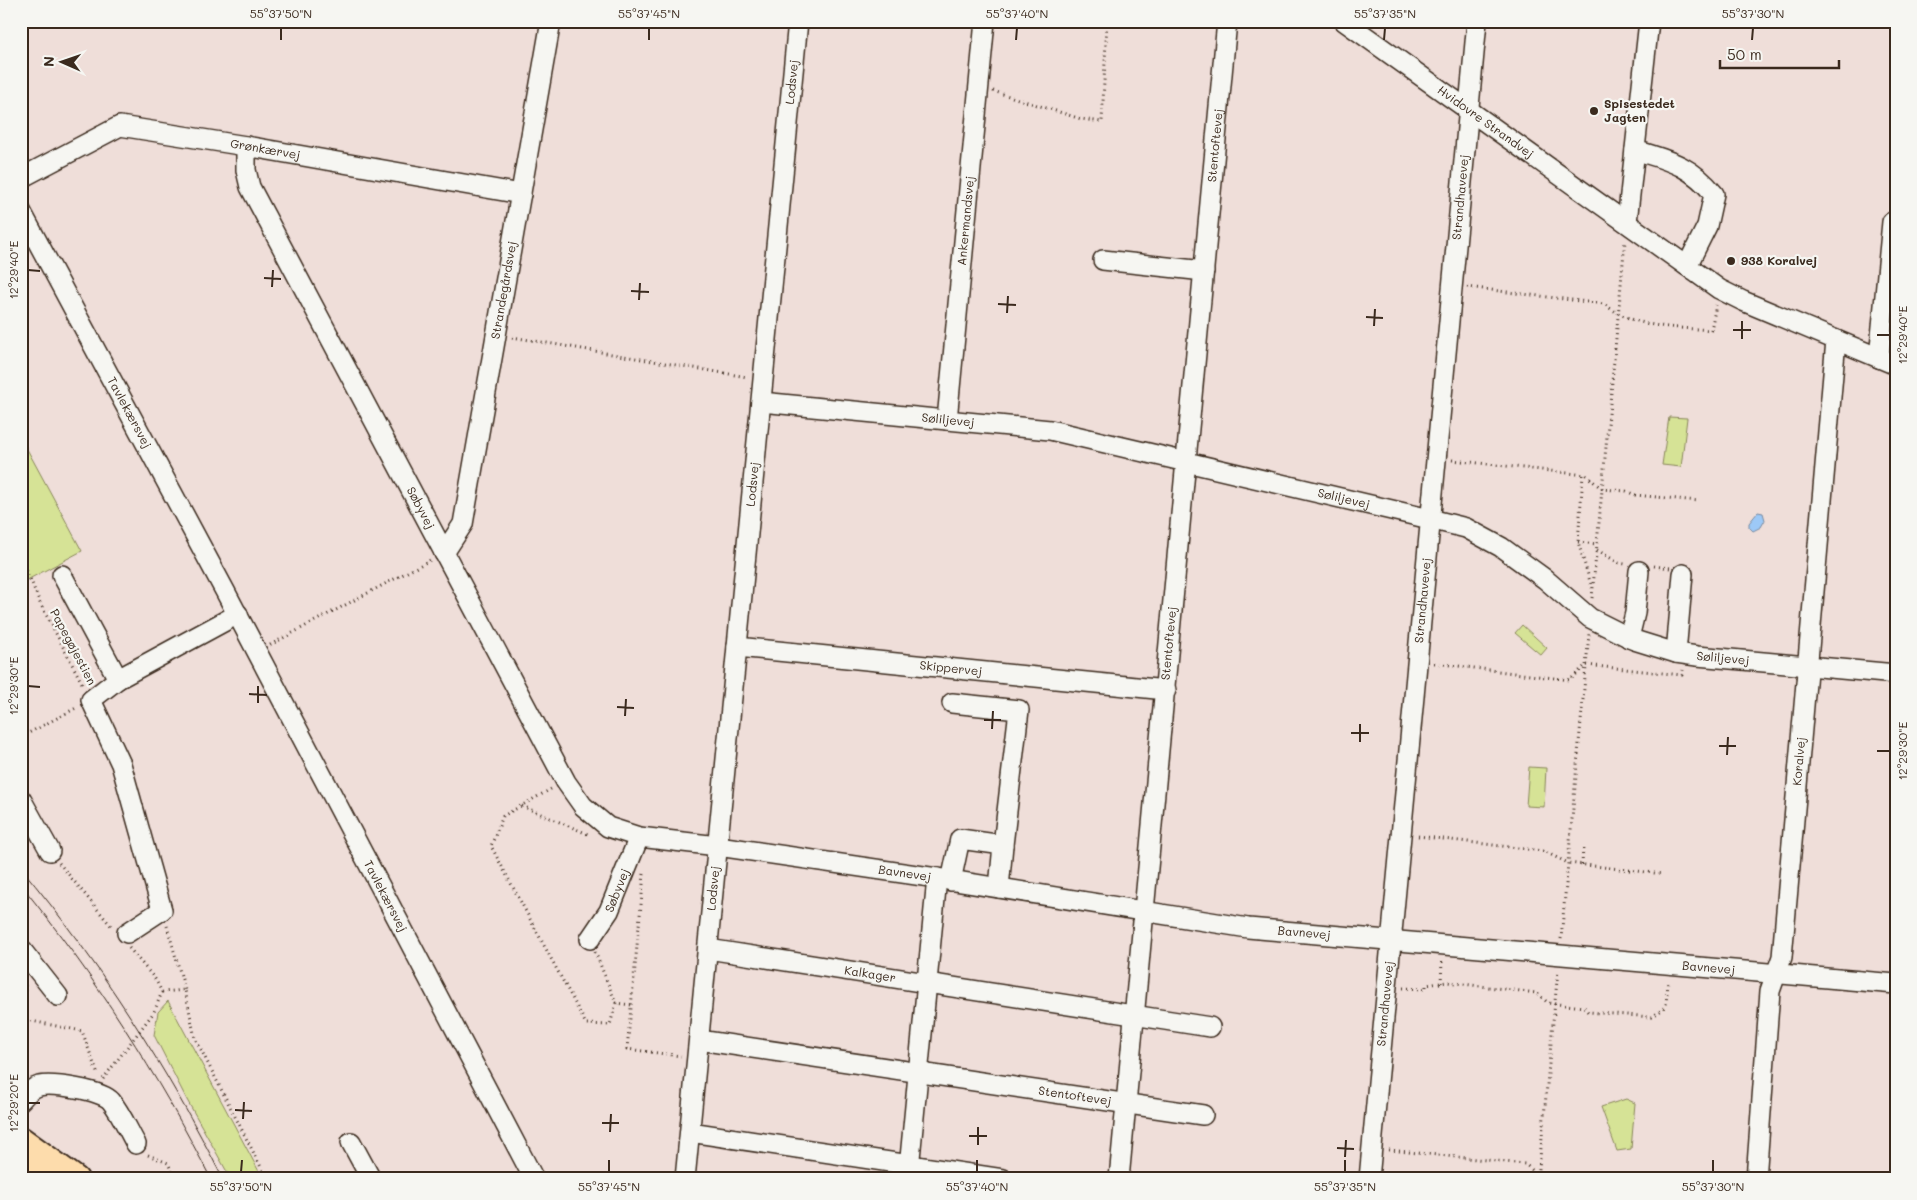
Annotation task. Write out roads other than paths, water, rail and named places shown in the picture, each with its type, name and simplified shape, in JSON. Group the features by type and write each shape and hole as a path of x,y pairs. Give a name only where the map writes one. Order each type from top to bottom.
{"main road":[{"path":"21,1139 76,1179"}],"street":[{"name":"Strandegårdsvej","path":"444,553 463,524 551,21"},
{"name":"Lodsvej","path":"685,1179 798,21"},
{"name":"Ankermandsvej","path":"948,420 986,21"},
{"name":"Stentoftevej","path":"1119,1179 1227,21"},
{"name":"Hvidovre Strandvej","path":"1344,21 1719,289 1887,362"},
{"name":"Strandhavevej","path":"1369,1179 1477,21"},
{"path":"1627,222 1650,21"},
{"name":"Grønkærvej","path":"21,178 120,126 521,194"},
{"name":"Søbyvej","path":"246,146 246,170 250,187 566,782 583,806 608,827 639,837 718,846"},
{"path":"1635,150 1680,164 1704,182 1714,194 1707,226 1686,266"},
{"name":"Tavlekærsvej","path":"21,211 238,614 256,652 534,1179"},
{"path":"1887,362 1892,222"},
{"path":"1103,260 1204,271"},
{"name":"Koralvej","path":"1756,1179 1770,991 1782,957 1836,340"},
{"name":"Søliljevej","path":"761,402 1050,430 1430,519 1466,528 1501,546 1590,618 1629,638 1681,654 1896,674"},
{"path":"1629,638 1635,613 1639,570"},
{"path":"1681,654 1683,574"},
{"path":"62,575 118,679"},
{"path":"123,936 162,910 121,764 91,700 118,679 238,614"},
{"name":"Skippervej","path":"737,647 1166,690"},
{"path":"952,703 1019,710 999,888"},
{"path":"21,799 50,851"},
{"name":"Søbyvej","path":"590,939 608,911 639,837"},
{"path":"908,1172 927,983 944,880 960,839 1003,845"},
{"name":"Bavnevej","path":"718,846 1248,928 1896,984"},
{"name":"Kalkager","path":"708,949 1134,1016"},
{"path":"21,950 58,996"},
{"path":"1134,1016 1210,1027"},
{"path":"698,1049 807,1056 918,1072"},
{"name":"Stentoftevej","path":"918,1072 1203,1115"},
{"path":"21,1100 38,1086 49,1085 94,1092 110,1099 136,1144"},
{"path":"690,1132 800,1148 908,1172 1003,1179"},
{"path":"351,1142 371,1179"}],"water":[{"path":"1758,512 1763,513 1765,520 1761,527 1753,531 1749,527 1749,523"}],"tram line":[{"path":"21,868 78,941 131,1017 179,1097 223,1179"},
{"path":"21,885 48,919 124,1027 191,1140 211,1179"}],"place":[{"name":"Spisestedet Jagten","path":"1594,111"},
{"name":"938 Koralvej","path":"1731,261"}]}
